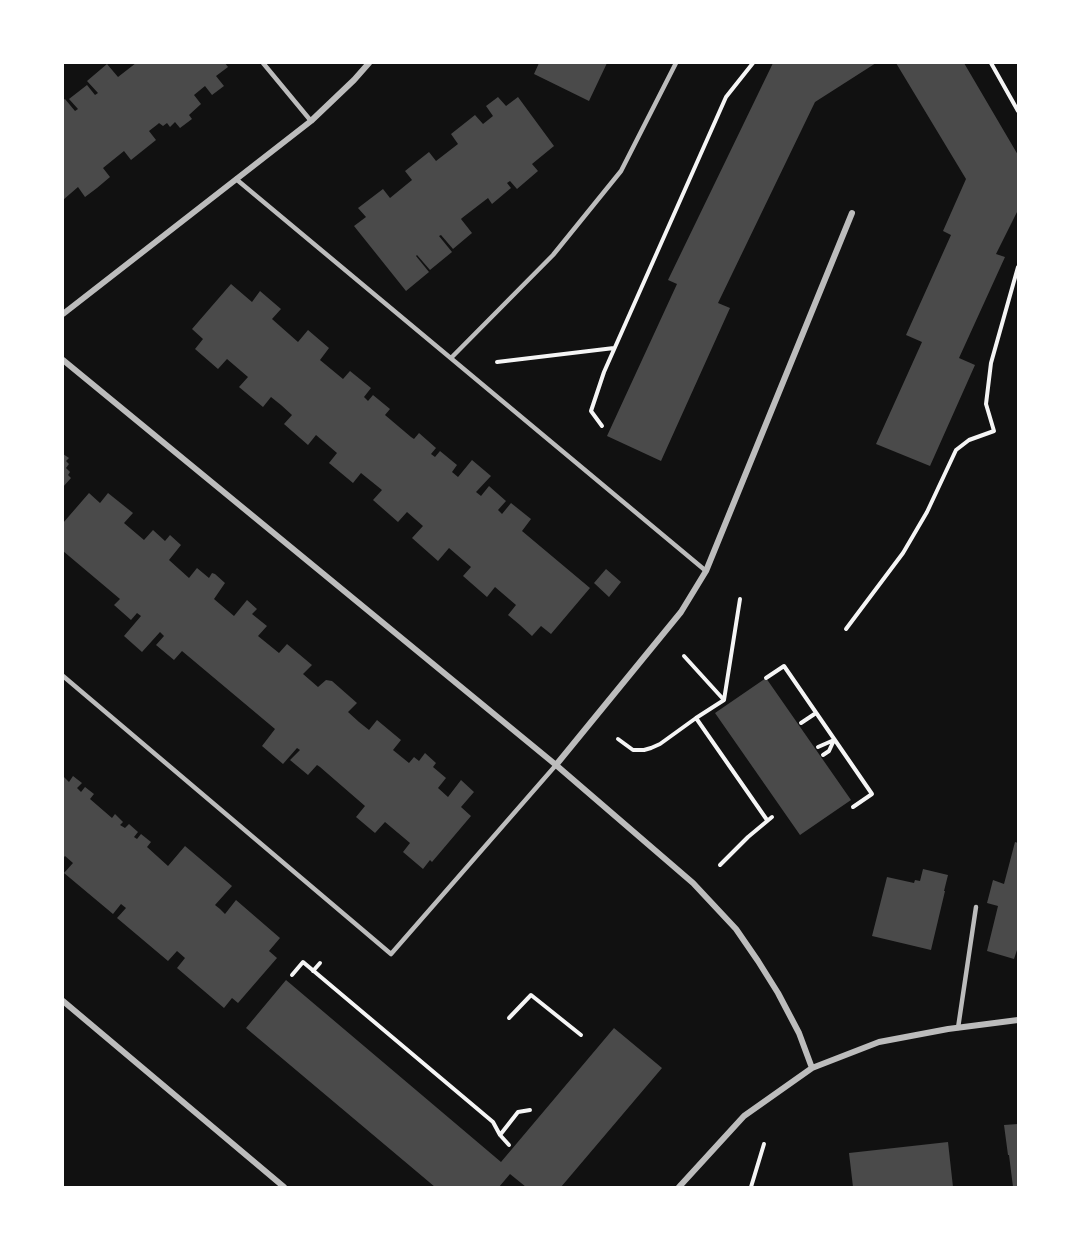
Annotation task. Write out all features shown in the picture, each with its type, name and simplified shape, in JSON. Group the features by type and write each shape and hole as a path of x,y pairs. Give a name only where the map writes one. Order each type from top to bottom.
{"street":[{"path":"63,314 311,121 369,63"},
{"path":"556,765 681,612 706,571 852,213"},
{"path":"63,360 556,765 693,883 736,929 778,993 799,1033 812,1068"},
{"path":"63,1002 284,1187"},
{"path":"678,1187 744,1116 812,1068 879,1042 1018,1020"}],"lane":[{"path":"263,63 311,121"},
{"path":"451,358 553,255 621,171 676,63"},
{"path":"236,179 706,571"},
{"path":"63,676 392,954 556,765"},
{"path":"958,1028 976,907"}],"path":[{"path":"602,426 591,411 603,372 726,97 753,63"},
{"path":"991,63 1018,111"},
{"path":"846,629 903,553 927,512 956,450 969,440 994,431 986,404 991,363 1018,267"},
{"path":"497,362 614,348"},
{"path":"618,739 633,750 644,750 660,744 724,700 740,599"},
{"path":"684,656 724,700"},
{"path":"766,678 784,666 872,794 853,807"},
{"path":"801,723 816,713"},
{"path":"696,718 767,820"},
{"path":"818,747 834,739"},
{"path":"823,755 829,750 834,739"},
{"path":"720,865 772,816"},
{"path":"292,975 303,962 493,1122 500,1135 509,1144"},
{"path":"313,971 320,963"},
{"path":"509,1018 531,995 581,1035"},
{"path":"500,1135 518,1112 530,1110"},
{"path":"751,1187 764,1144"}],"building":[{"path":"136,63 225,63 228,67 216,76 224,86 212,95 205,86 194,95 201,104 189,115 192,119 180,128 175,122 170,127 167,123 163,126 159,123 149,131 156,140 131,160 124,151 103,168 110,177 97,188 85,197 78,187 63,200 63,100 65,99 75,111 78,109 69,99 87,85 95,95 98,93 87,81 107,64 118,77"},
{"path":"539,63 607,63 589,101 534,74"},
{"path":"773,63 876,63 815,102 718,303 730,308 661,461 607,436 677,284 668,280"},
{"path":"896,63 964,63 1018,155 1018,210 996,254 1005,257 959,358 975,365 930,466 876,444 922,342 906,335 951,235 943,231 966,179"},
{"path":"498,97 506,106 518,97 554,146 532,164 538,171 517,189 510,181 507,183 511,188 492,204 488,198 461,219 472,233 453,249 441,235 439,236 452,252 430,270 417,255 429,272 406,291 354,226 366,217 358,208 383,189 390,198 412,180 405,171 429,152 436,161 458,144 451,134 475,115 483,124 493,116 486,106"},
{"path":"231,284 252,302 260,291 281,309 272,319 298,342 308,330 329,348 320,360 343,379 350,371 371,388 364,397 368,401 373,395 390,409 385,415 411,437 414,439 419,433 436,448 431,454 435,457 440,451 457,465 452,472 458,477 472,460 491,476 476,492 481,496 489,486 506,501 498,510 502,514 511,503 531,519 522,531 590,588 551,634 541,626 532,636 508,615 516,605 495,587 487,597 463,576 471,567 449,548 438,561 412,538 423,526 407,512 398,522 373,500 382,490 361,473 353,483 329,463 337,453 316,435 308,445 284,424 292,415 281,405 271,397 263,407 239,387 248,377 227,359 218,369 195,349 203,339 192,329"},
{"path":"63,454 69,458 66,461 69,464 66,468 71,478 63,487"},
{"path":"89,493 100,503 108,493 133,513 124,523 144,540 153,530 165,541 170,535 181,545 169,560 189,578 197,568 209,578 212,573 215,574 225,583 214,599 234,616 247,600 257,609 252,614 267,626 258,636 279,653 287,644 312,665 303,674 318,687 326,680 332,681 357,703 348,712 359,722 369,730 377,720 401,740 393,750 409,763 414,757 419,761 425,753 436,763 433,767 446,778 438,788 448,797 461,780 474,792 461,807 471,816 432,862 430,860 423,869 403,852 410,843 385,822 375,833 356,817 365,806 317,765 308,775 290,760 300,750 297,748 283,764 262,746 275,729 182,651 174,660 156,645 164,636 160,632 142,652 124,636 141,616 137,613 131,620 114,605 120,599 63,551 63,523"},
{"path":"606,569 621,582 609,597 594,583"},
{"path":"766,678 851,800 800,835 715,713"},
{"path":"63,776 69,782 73,776 82,783 77,788 81,792 85,787 94,794 90,799 112,818 115,814 123,822 120,825 125,828 129,824 138,832 134,837 137,839 141,834 151,842 147,847 168,866 185,846 232,886 215,905 225,914 236,900 280,938 269,951 277,958 238,1003 232,998 224,1008 177,968 185,958 177,951 168,961 117,918 126,908 121,904 113,914 64,873 73,863 65,856 63,858"},
{"path":"1015,842 1018,843 1018,947 1014,959 987,951 998,906 987,903 993,880 1004,884"},
{"path":"923,869 948,875 931,950 872,936 887,877 914,883 915,880 920,881"},
{"path":"286,980 501,1162 614,1028 662,1068 561,1187 526,1187 510,1174 499,1187 435,1187 246,1028"},
{"path":"1018,1124 1018,1187 1013,1187 1004,1125"},
{"path":"948,1142 953,1187 853,1187 849,1153"}]}
